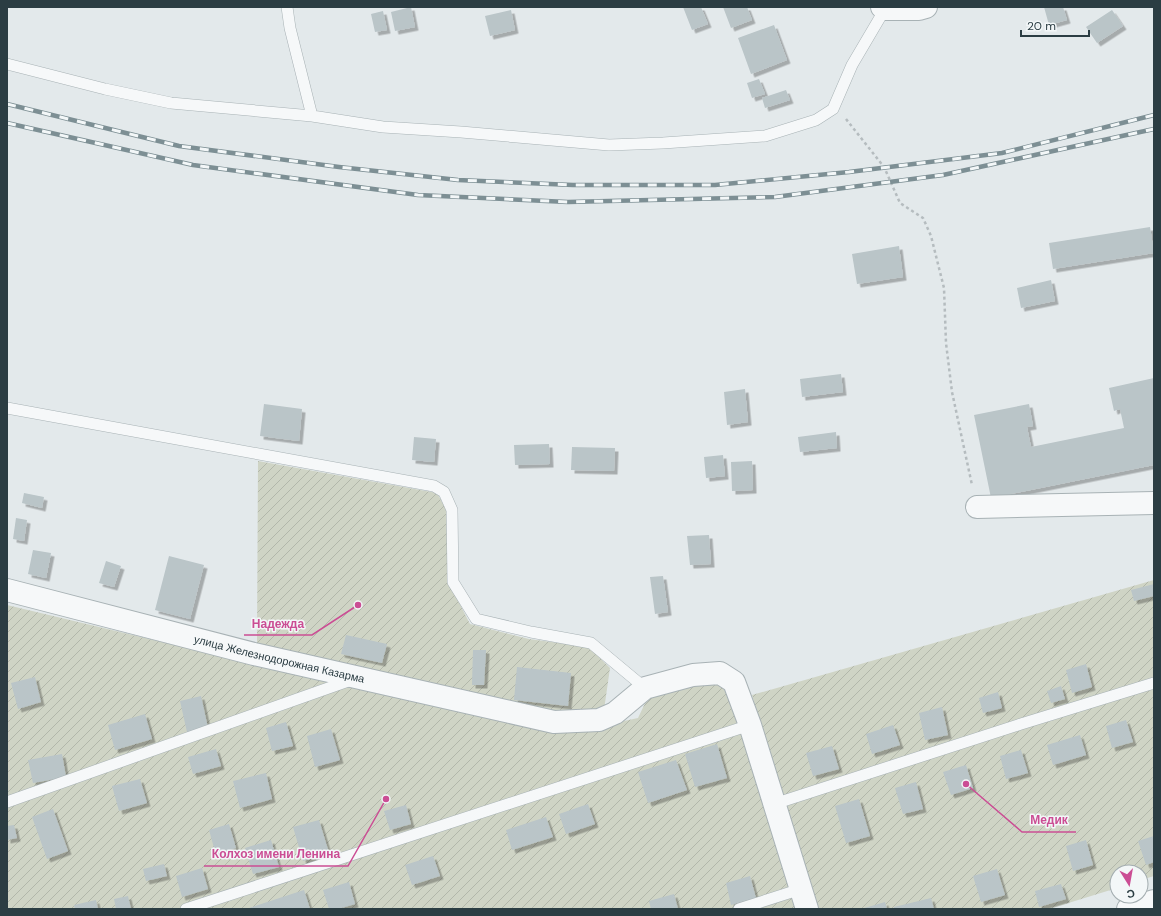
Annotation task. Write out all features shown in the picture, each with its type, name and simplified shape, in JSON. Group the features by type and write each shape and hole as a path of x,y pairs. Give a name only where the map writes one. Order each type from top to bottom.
{"street":[{"path":"884,8 919,9 926,7"},
{"path":"977,507 1154,503"},
{"name":"улица Железнодорожная Казарма","path":"7,590 254,654 554,722 599,720 615,713 645,688"},
{"path":"645,688 693,675 720,673 734,682 750,725 804,899"},
{"path":"1128,909 1154,901"}],"lane":[{"path":"287,7 290,28 312,116"},
{"path":"7,64 105,89 171,103 312,116 383,127 461,132 608,145 765,136 816,120 833,109 852,65 884,8"},
{"path":"7,408 434,486 444,492 452,510 453,582 476,619 531,632 592,643 645,688"},
{"path":"7,802 359,677"},
{"path":"774,804 1021,724 1154,683"},
{"path":"186,909 750,725"},
{"path":"739,909 804,899"}],"path":[{"path":"833,109 843,116 884,167 900,203 922,218 931,236 944,288 946,343 952,392 977,507"}],"green space":[{"path":"258,461 437,493 447,511 450,585 470,624 529,639 589,647 610,668 604,710 571,714 510,703 257,643"},
{"path":"1154,580 1154,876 1149,878 1149,864 1109,864 1109,890 1049,909 813,909 752,695"},
{"path":"7,605 183,647 596,727 638,718 648,697 698,683 727,684 800,909 7,909"}],"building":[{"path":"411,7 415,27 395,31 391,12"},
{"path":"683,7 701,7 708,24 692,30"},
{"path":"723,7 747,7 752,20 731,28"},
{"path":"1044,7 1063,7 1067,20 1049,25"},
{"path":"511,10 515,30 490,36 485,16"},
{"path":"1112,10 1123,26 1097,43 1086,27"},
{"path":"383,11 387,30 375,32 371,14"},
{"path":"774,25 787,60 751,74 738,38"},
{"path":"759,79 765,94 752,98 747,83"},
{"path":"786,90 790,100 765,108 762,98"},
{"path":"1150,227 1154,253 1053,269 1049,243"},
{"path":"899,246 903,277 857,284 852,254"},
{"path":"1051,280 1055,301 1021,308 1017,288"},
{"path":"841,374 843,392 802,397 800,379"},
{"path":"1154,378 1154,465 991,498 974,415 1029,404 1033,426 1027,427 1031,447 1124,428 1120,409 1114,411 1109,388"},
{"path":"745,389 748,422 727,425 724,392"},
{"path":"264,404 302,409 299,441 260,436"},
{"path":"836,432 837,448 800,452 798,437"},
{"path":"414,437 436,439 434,462 412,460"},
{"path":"549,444 550,464 515,465 514,445"},
{"path":"572,447 615,448 614,471 571,470"},
{"path":"723,455 725,476 706,478 704,457"},
{"path":"752,461 753,490 732,491 731,462"},
{"path":"24,493 44,497 42,508 22,503"},
{"path":"16,518 27,520 24,541 13,539"},
{"path":"709,535 711,564 690,565 687,536"},
{"path":"33,550 51,553 46,578 28,574"},
{"path":"169,556 204,565 190,619 155,610"},
{"path":"106,561 121,566 114,587 99,583"},
{"path":"663,576 668,612 655,614 650,577"},
{"path":"1154,584 1154,596 1134,601 1131,590"},
{"path":"346,635 387,644 382,663 341,654"},
{"path":"473,650 486,650 484,685 472,685"},
{"path":"1086,664 1092,687 1072,693 1066,670"},
{"path":"517,667 571,673 568,706 514,700"},
{"path":"35,677 41,702 18,709 11,683"},
{"path":"1061,686 1065,699 1051,703 1047,691"},
{"path":"998,692 1002,708 983,713 979,698"},
{"path":"201,696 208,728 187,732 180,701"},
{"path":"942,707 948,735 925,740 919,713"},
{"path":"145,714 152,739 115,750 108,725"},
{"path":"1126,720 1133,742 1112,748 1106,726"},
{"path":"286,722 293,746 272,751 266,728"},
{"path":"893,725 900,745 872,754 866,734"},
{"path":"331,729 340,760 315,767 307,736"},
{"path":"1080,735 1086,755 1053,765 1047,745"},
{"path":"717,744 727,778 695,787 685,754"},
{"path":"832,746 839,769 813,776 806,753"},
{"path":"216,749 221,766 193,774 188,757"},
{"path":"1021,750 1028,773 1006,779 1000,756"},
{"path":"62,754 66,777 33,783 28,760"},
{"path":"676,760 687,790 648,803 638,772"},
{"path":"966,765 973,788 951,795 943,772"},
{"path":"266,773 272,799 240,808 233,781"},
{"path":"140,779 147,803 119,811 112,786"},
{"path":"916,782 923,809 903,814 895,788"},
{"path":"859,799 870,836 846,843 835,806"},
{"path":"588,804 595,824 566,834 559,814"},
{"path":"406,805 411,824 390,830 384,811"},
{"path":"53,809 68,851 47,859 32,817"},
{"path":"546,817 553,837 512,850 506,830"},
{"path":"319,820 329,853 303,861 293,827"},
{"path":"229,824 236,848 216,855 209,830"},
{"path":"14,825 17,838 7,840 7,826"},
{"path":"1154,836 1154,862 1146,864 1138,841"},
{"path":"271,840 279,867 253,874 245,848"},
{"path":"1086,840 1093,865 1073,871 1066,846"},
{"path":"433,856 440,876 412,885 405,865"},
{"path":"164,864 167,876 146,881 143,869"},
{"path":"202,868 208,889 182,897 176,876"},
{"path":"997,869 1005,895 981,902 973,876"},
{"path":"750,876 756,898 731,905 726,883"},
{"path":"349,882 355,904 338,909 329,909 323,890"},
{"path":"1061,884 1066,899 1039,907 1035,891"},
{"path":"304,890 310,909 246,909"},
{"path":"674,894 678,909 651,909 649,901"},
{"path":"128,896 131,909 116,909 114,899"},
{"path":"931,898 934,909 894,909 894,907"},
{"path":"96,900 98,909 75,909 74,905"},
{"path":"885,902 887,909 861,909"}],"railway":[{"path":"7,104 179,146 339,167 458,180 573,185 715,185 849,172 1002,153 1154,115"},
{"path":"7,123 193,165 418,195 568,202 775,197 943,175 1154,129"}],"place":[{"name":"Надежда","path":"358,605"},
{"name":"Медик","path":"966,784"},
{"name":"Колхоз имени Ленина","path":"386,799"}]}
